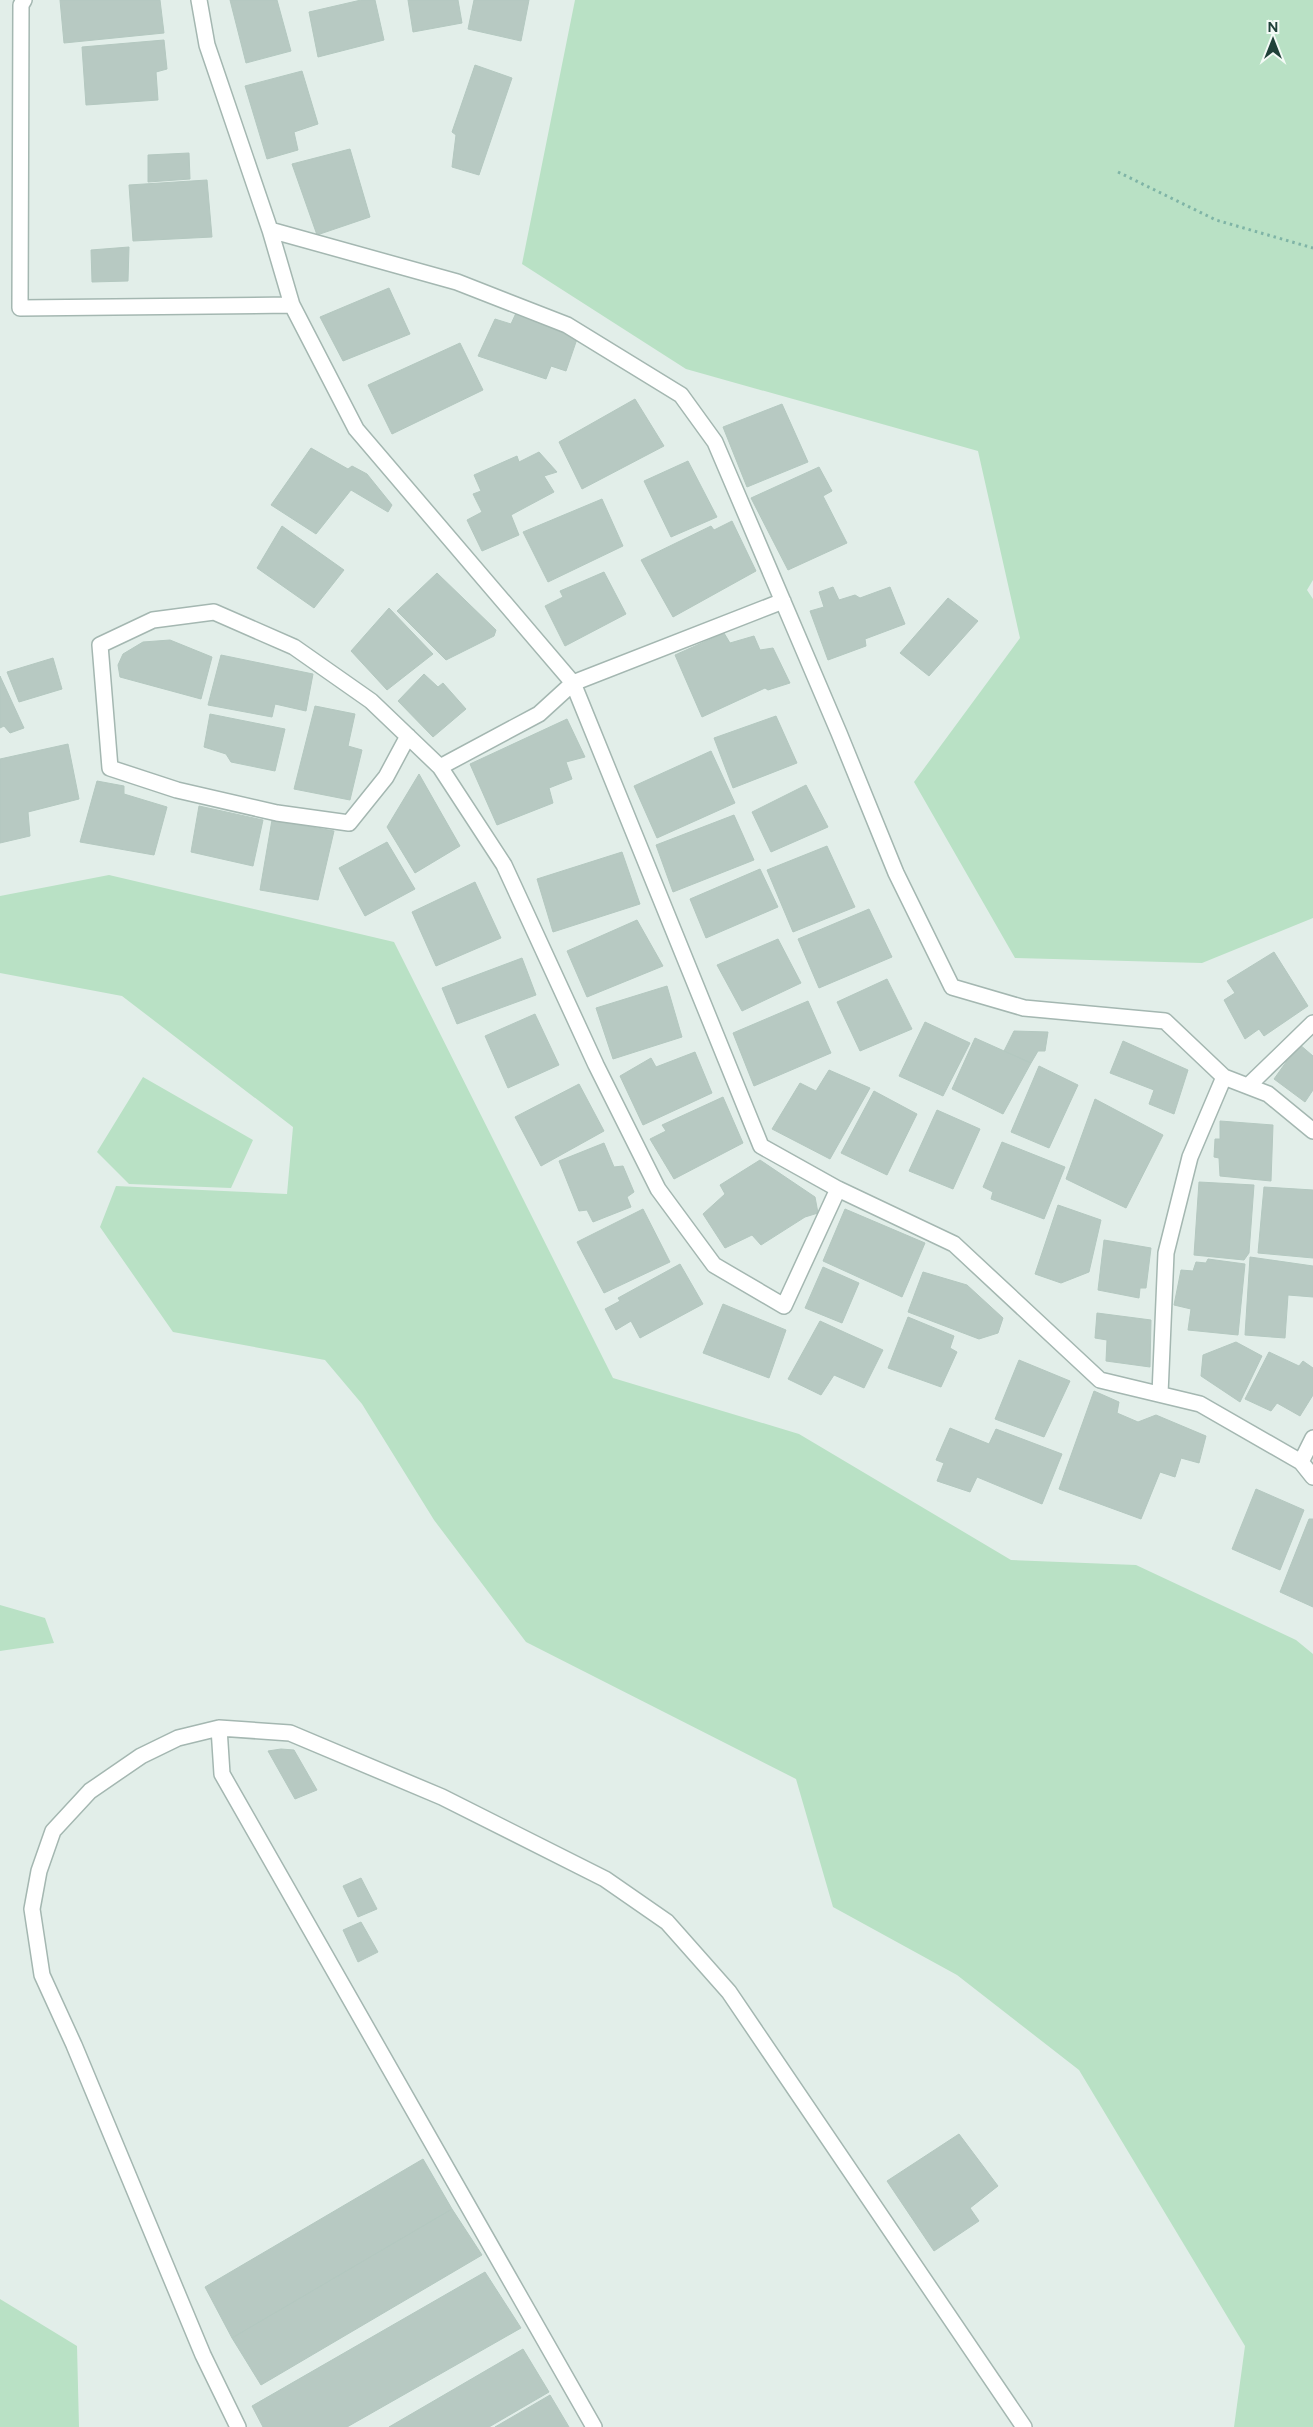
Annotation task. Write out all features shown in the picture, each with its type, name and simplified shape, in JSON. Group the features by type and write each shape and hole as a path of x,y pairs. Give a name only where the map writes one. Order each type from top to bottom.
{"street":[{"path":"24,0 21,5 20,308 292,304"},
{"path":"199,0 206,45 270,230 292,304 356,429 573,683 761,1146 838,1189 954,1244 1100,1380 1200,1404 1301,1462 1313,1476"},
{"path":"270,230 458,282 567,325 681,395 715,442 896,873 952,987 1024,1008 1165,1021 1224,1077 1268,1094 1313,1131"},
{"path":"440,767 539,714 573,683 783,602"},
{"path":"408,736 386,777 350,823 277,813 177,790 110,768 100,644 153,620 214,612 294,647 371,701 408,736 440,767 504,865 596,1065 658,1189 714,1265 784,1306 838,1189"},
{"path":"1248,1086 1313,1023"},
{"path":"1160,1394 1166,1254 1190,1157 1224,1077"},
{"path":"1301,1462 1313,1438"},
{"path":"220,1728 222,1774 594,2427"},
{"path":"238,2427 203,2355 74,2045 42,1975 32,1909 39,1870 54,1831 90,1791 141,1756 178,1738 220,1728 290,1733 442,1797 605,1879 667,1922 729,1992 1024,2427"}],"path":[{"path":"1118,172 1216,220 1313,248"}],"green space":[{"path":"575,0 1313,0 1313,580 1307,590 1313,599 1313,918 1202,963 1015,958 914,782 1020,638 978,451 686,369 522,264"},
{"path":"109,875 394,942 613,1378 799,1434 1011,1560 1136,1565 1296,1640 1313,1654 1313,2427 1234,2427 1245,2346 1079,2070 957,1975 833,1907 796,1779 526,1642 434,1520 362,1404 325,1360 173,1332 100,1227 116,1186 287,1194 293,1127 122,996 0,973 0,896"},
{"path":"143,1077 253,1140 231,1188 129,1184 97,1152"},
{"path":"0,1605 45,1618 54,1643 0,1651"},
{"path":"0,2299 77,2346 79,2427 0,2427"}],"building":[{"path":"60,0 160,0 164,33 64,43"},
{"path":"230,0 277,0 291,51 246,63"},
{"path":"361,0 375,0 384,40 318,57 309,12"},
{"path":"408,0 458,0 462,23 413,32"},
{"path":"474,0 529,0 521,41 468,29"},
{"path":"164,40 167,69 156,72 158,100 86,105 82,47"},
{"path":"475,65 512,78 479,175 452,167 456,135 452,132"},
{"path":"302,71 318,124 294,132 298,150 267,159 245,86"},
{"path":"350,149 370,217 317,235 292,164"},
{"path":"189,153 190,179 148,182 148,155"},
{"path":"207,180 212,237 133,241 129,185"},
{"path":"129,247 128,281 92,282 91,250"},
{"path":"389,288 410,334 343,361 320,317"},
{"path":"516,313 577,339 566,371 551,366 546,379 478,356 495,319 511,324"},
{"path":"460,343 483,390 392,434 368,385"},
{"path":"635,399 664,446 582,489 559,442"},
{"path":"782,404 808,462 747,487 723,427"},
{"path":"311,448 348,469 352,466 367,474 392,505 388,512 351,490 316,534 271,505"},
{"path":"539,452 557,472 544,476 554,492 511,515 519,535 482,551 467,520 482,512 473,494 481,491 474,475 517,456 519,462"},
{"path":"688,461 717,517 671,537 644,481"},
{"path":"819,467 832,491 823,496 847,543 788,570 751,498"},
{"path":"602,499 623,546 548,582 523,532"},
{"path":"732,521 756,571 673,617 641,560 711,526 714,530"},
{"path":"282,526 344,570 314,608 257,568"},
{"path":"604,572 626,614 565,646 545,606 563,597 560,591"},
{"path":"437,573 496,630 494,636 446,660 397,611"},
{"path":"833,587 839,600 855,595 860,598 890,587 905,624 865,639 866,646 828,660 810,611 824,607 819,592"},
{"path":"948,598 978,621 929,676 900,653"},
{"path":"389,608 433,654 387,690 351,651"},
{"path":"724,633 730,643 754,636 760,650 773,648 790,683 768,690 765,688 702,717 675,655"},
{"path":"170,640 212,657 201,699 120,677 118,665 123,654 143,642"},
{"path":"221,655 313,674 306,711 275,704 272,717 208,705"},
{"path":"53,658 62,689 19,702 7,672"},
{"path":"424,674 438,687 443,683 466,709 433,737 398,701"},
{"path":"0,676 24,728 10,733 4,726 0,728"},
{"path":"315,706 355,714 348,746 362,750 350,800 294,789"},
{"path":"210,714 285,729 275,771 231,762 226,754 204,747"},
{"path":"776,716 797,763 733,788 714,738"},
{"path":"567,719 585,757 566,762 572,779 549,788 553,803 497,825 470,764"},
{"path":"68,744 79,799 28,812 30,836 0,843 0,759"},
{"path":"711,751 735,803 657,838 634,786"},
{"path":"419,774 460,846 415,873 387,827"},
{"path":"97,781 124,786 124,794 167,807 154,855 80,842"},
{"path":"806,785 828,827 771,852 752,812"},
{"path":"199,806 263,820 253,866 191,852"},
{"path":"734,815 754,860 673,892 656,845"},
{"path":"272,820 334,831 318,900 260,890"},
{"path":"387,842 415,889 365,916 339,868"},
{"path":"827,846 855,907 793,932 767,870"},
{"path":"622,852 640,904 553,932 537,879"},
{"path":"760,869 778,907 706,938 690,899"},
{"path":"475,882 501,938 436,966 412,912"},
{"path":"869,909 892,957 819,988 798,939"},
{"path":"637,920 663,966 587,997 567,951"},
{"path":"778,939 801,983 742,1011 717,965"},
{"path":"1274,952 1308,1006 1264,1036 1259,1029 1245,1039 1224,1000 1235,993 1227,981"},
{"path":"522,958 536,995 457,1024 442,988"},
{"path":"887,979 912,1029 860,1051 837,1002"},
{"path":"667,986 682,1037 613,1059 596,1008"},
{"path":"808,1001 831,1053 754,1086 733,1033"},
{"path":"535,1014 559,1065 508,1088 485,1036"},
{"path":"925,1022 970,1043 943,1096 899,1076"},
{"path":"1014,1031 1048,1032 1045,1051 1038,1051 1031,1063 1004,1051"},
{"path":"975,1038 1031,1063 1003,1114 952,1089"},
{"path":"1123,1041 1188,1070 1174,1114 1149,1104 1154,1090 1110,1073"},
{"path":"1299,1044 1313,1056 1313,1090 1305,1102 1274,1079"},
{"path":"695,1052 712,1093 643,1125 620,1076 651,1058 656,1067"},
{"path":"1039,1066 1078,1085 1049,1148 1011,1132"},
{"path":"829,1070 870,1088 830,1159 772,1129 800,1083 816,1091"},
{"path":"579,1084 604,1131 541,1166 515,1117"},
{"path":"874,1091 917,1114 887,1175 841,1153"},
{"path":"723,1097 743,1143 674,1179 650,1139 666,1131 662,1125"},
{"path":"1095,1099 1163,1135 1126,1208 1066,1179"},
{"path":"937,1110 980,1129 953,1189 909,1171"},
{"path":"1220,1121 1273,1125 1271,1181 1220,1176 1219,1158 1214,1157 1215,1139 1220,1139"},
{"path":"1002,1142 1065,1167 1044,1219 991,1199 993,1192 983,1187"},
{"path":"604,1143 614,1167 623,1166 634,1192 627,1197 631,1207 593,1222 587,1210 579,1211 559,1161"},
{"path":"760,1160 815,1197 818,1213 805,1217 761,1245 752,1235 725,1248 703,1214 725,1194 720,1185"},
{"path":"1199,1182 1254,1185 1249,1253 1244,1260 1194,1255"},
{"path":"1264,1187 1313,1190 1313,1258 1258,1253"},
{"path":"1058,1205 1101,1220 1089,1272 1061,1283 1035,1274"},
{"path":"643,1209 670,1262 604,1293 577,1242"},
{"path":"845,1209 925,1243 902,1297 823,1261"},
{"path":"1104,1240 1151,1248 1146,1288 1140,1288 1139,1298 1098,1290"},
{"path":"1250,1257 1313,1266 1313,1297 1288,1295 1285,1338 1245,1335"},
{"path":"1208,1259 1245,1264 1238,1335 1188,1330 1191,1309 1174,1305 1181,1270 1193,1271 1196,1262 1206,1263"},
{"path":"680,1264 703,1304 640,1338 631,1321 616,1330 605,1309 620,1301 618,1298"},
{"path":"823,1267 859,1283 842,1323 805,1308"},
{"path":"923,1272 967,1285 1003,1318 998,1333 979,1339 908,1312"},
{"path":"723,1304 786,1330 769,1378 703,1353"},
{"path":"1097,1313 1151,1320 1150,1367 1106,1361 1107,1340 1095,1338"},
{"path":"908,1317 954,1336 950,1348 957,1352 941,1387 888,1368"},
{"path":"820,1321 883,1350 864,1388 834,1375 821,1395 788,1379"},
{"path":"1236,1342 1262,1356 1240,1402 1201,1376 1203,1355"},
{"path":"1269,1352 1299,1366 1303,1361 1313,1368 1313,1395 1300,1416 1277,1403 1271,1411 1245,1399"},
{"path":"1019,1360 1070,1381 1044,1437 995,1419"},
{"path":"1094,1391 1119,1402 1117,1413 1138,1422 1156,1415 1206,1436 1199,1463 1181,1458 1175,1477 1160,1472 1141,1519 1059,1489"},
{"path":"950,1428 989,1444 996,1429 1062,1454 1042,1504 977,1477 970,1492 937,1481 944,1463 936,1460"},
{"path":"1256,1489 1304,1510 1280,1570 1232,1549"},
{"path":"1309,1519 1313,1519 1313,1607 1280,1592"},
{"path":"294,1750 317,1790 295,1799 268,1751"},
{"path":"361,1878 377,1909 358,1917 343,1886"},
{"path":"361,1922 378,1952 358,1962 343,1930"},
{"path":"959,2134 998,2186 970,2208 979,2221 934,2251 887,2181"},
{"path":"423,2159 452,2209 232,2338 205,2287"},
{"path":"452,2209 482,2255 261,2385 232,2338"},
{"path":"485,2272 521,2328 347,2427 263,2427 252,2406"},
{"path":"523,2349 549,2392 489,2427 389,2427"},
{"path":"550,2395 569,2427 495,2427"}]}
